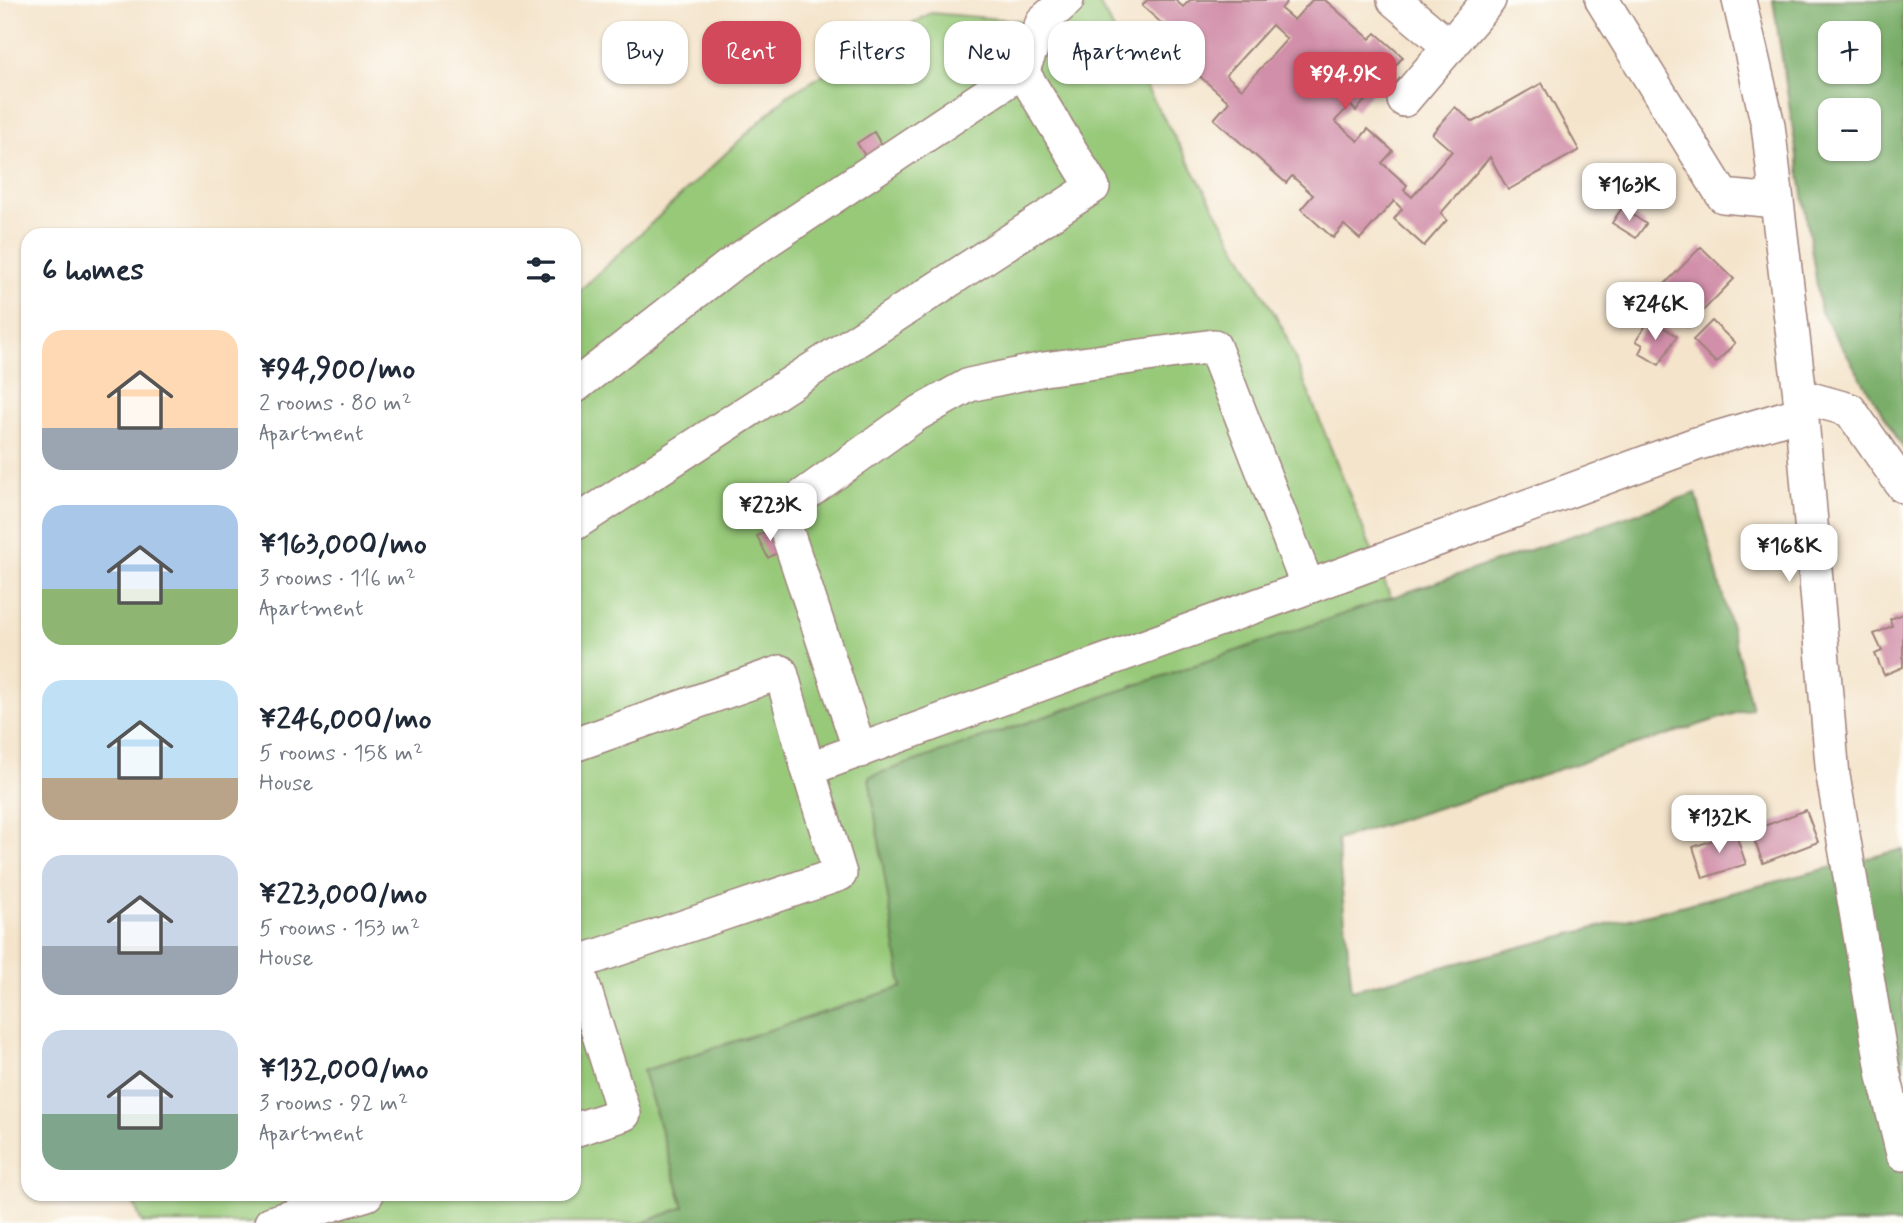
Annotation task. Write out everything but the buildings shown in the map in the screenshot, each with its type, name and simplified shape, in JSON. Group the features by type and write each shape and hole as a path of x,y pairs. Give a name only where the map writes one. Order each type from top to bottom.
{"street":[{"path":"1034,42 1043,21 1067,0"},
{"path":"1395,0 1450,47"},
{"path":"1404,100 1489,0"},
{"path":"1602,0 1723,195 1776,201"},
{"path":"1739,0 1744,31 1768,125 1800,405 1833,776 1884,1076 1903,1154"},
{"path":"581,382 729,266 1002,84"},
{"path":"581,519 1093,187 1030,84"},
{"path":"860,751 785,526 800,498 917,414 969,385 1044,369 1214,346 1308,587"},
{"path":"808,769 1800,405 1850,410 1903,486"},
{"path":"581,743 781,672 841,874 581,957"},
{"path":"581,978 624,1114 581,1127"},
{"path":"271,1223 344,1201"}],"green space":[{"path":"1091,0 1097,0 1109,21 1066,21"},
{"path":"1773,0 1903,0 1903,448 1821,312"},
{"path":"931,13 1026,21 944,21 944,84 1034,84 1034,22 1048,23 1048,84 1144,84 1283,329 1391,598 869,777 903,987 643,1071 684,1208 642,1223 142,1223 133,1201 581,1201 581,289 788,95 815,80 815,84 930,84 930,21 917,21"},
{"path":"1696,493 1752,708 1337,840 1352,990 1903,849 1903,1223 642,1223 684,1207 643,1071 902,987 869,777"}]}
